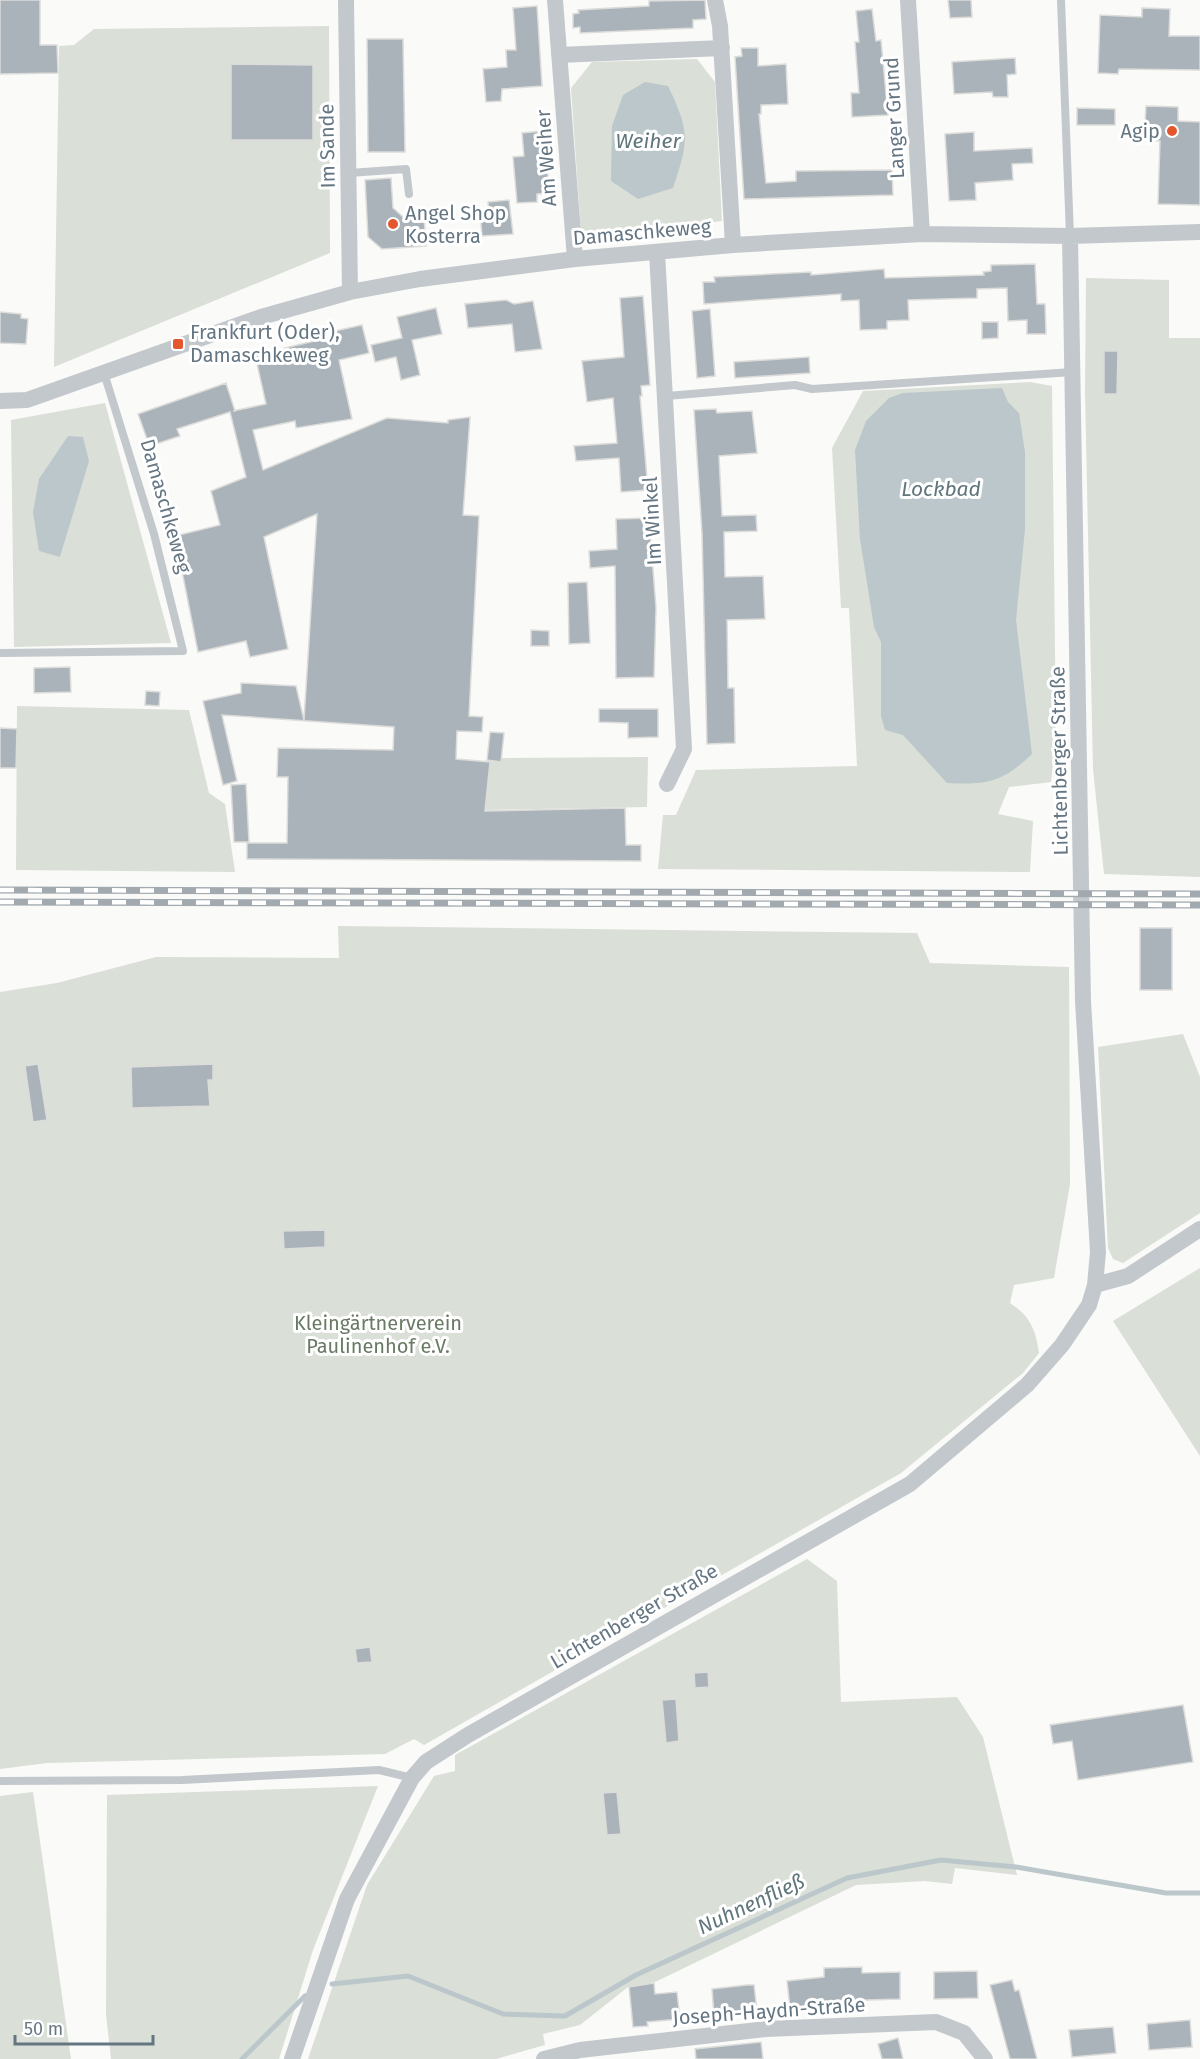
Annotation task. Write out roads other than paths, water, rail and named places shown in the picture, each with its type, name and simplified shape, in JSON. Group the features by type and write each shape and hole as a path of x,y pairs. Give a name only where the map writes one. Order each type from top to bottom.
{"street":[{"name":"Im Sande","path":"346,0 350,292"},
{"name":"Am Weiher","path":"555,0 575,259"},
{"path":"715,0 722,48 733,245"},
{"name":"Langer Grund","path":"908,0 922,234"},
{"path":"559,55 722,48"},
{"name":"Damaschkeweg","path":"0,401 27,400 230,327 350,292 420,279 575,259 733,245 922,234 1070,236 1200,232"},
{"name":"Lichtenberger Straße","path":"292,2059 347,1899 412,1778 426,1762 468,1735 910,1484 1027,1385 1089,1305 1095,1285 1098,1252 1083,1001 1070,236"},
{"name":"Im Winkel","path":"657,252 667,396 684,748 667,784"},
{"path":"1095,1285 1128,1276 1200,1229"},
{"name":"Joseph-Haydn-Straße","path":"544,2059 766,2029 936,2022 964,2032 985,2059"}],"lane":[{"path":"1061,0 1070,236"},
{"path":"349,173 406,169 409,194"},
{"path":"667,396 795,386 812,389 1073,372"},
{"name":"Damaschkeweg","path":"0,653 183,651 154,534 104,373"},
{"path":"0,1781 182,1780 379,1770 412,1778"}],"water":[{"name":"Weiher","path":"645,82 668,86 680,115 685,136 682,158 673,188 638,199 611,181 612,126 623,95"},
{"name":"Lockbad","path":"1002,388 1008,402 1019,413 1025,452 1025,529 1016,620 1032,754 1012,771 993,780 947,783 903,735 885,730 881,716 881,642 874,627 860,539 855,450 866,421 889,398 903,393"},
{"path":"68,436 83,437 89,461 60,557 39,551 33,512 39,479"}],"waterway":[{"name":"Nuhnenfließ","path":"332,1984 408,1976 503,2014 565,2016 636,1975 847,1878 941,1860 1016,1867 1166,1893 1200,1893"},
{"name":"Nuhnenfließ","path":"242,2059 305,1996"}],"railway":[{"path":"0,890 1200,894"},
{"path":"0,902 1200,905"}],"place":[{"name":"Agip","path":"1172,131"},
{"name":"Angel Shop Kosterra","path":"393,224"},
{"name":"Frankfurt (Oder), Damaschkeweg","path":"178,344"}],"park label":[{"name":"Kleingärtnerverein Paulinenhof e.V.","path":"378,1334"}]}
